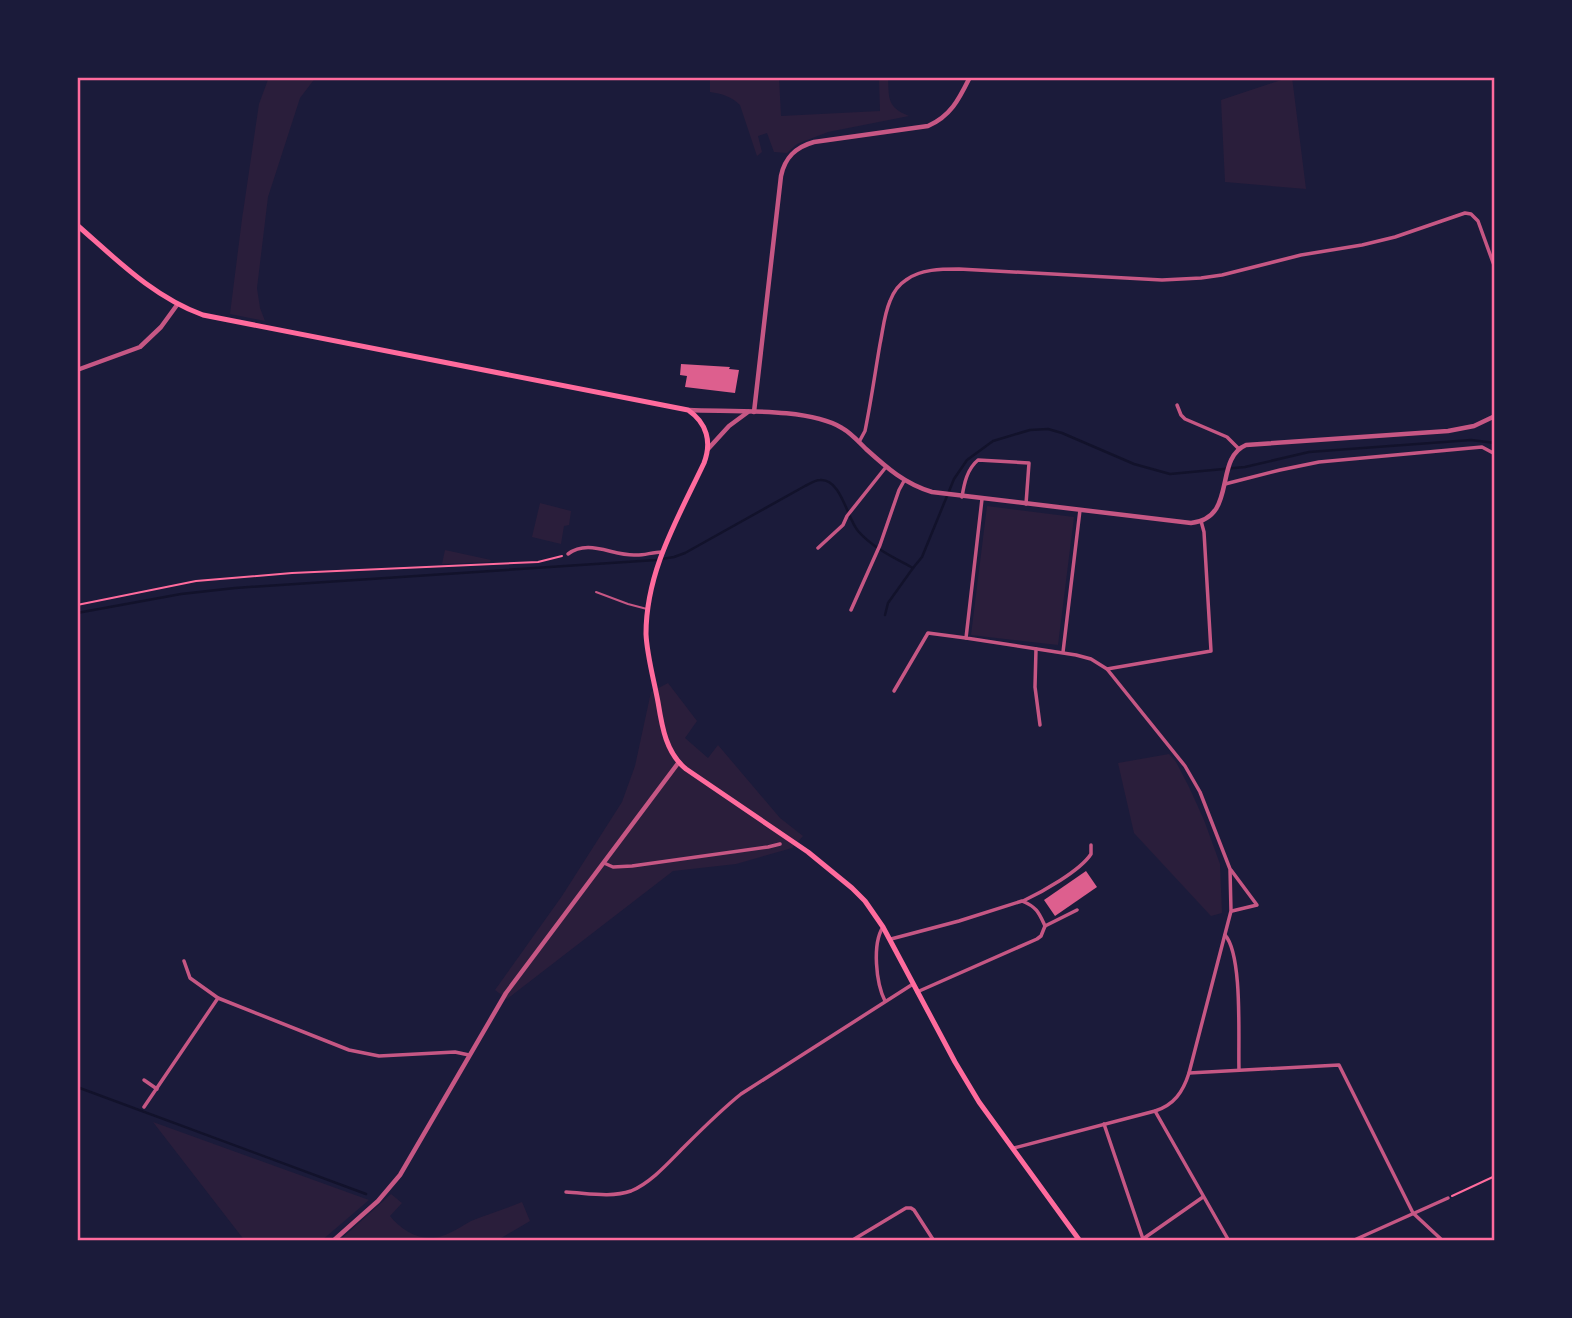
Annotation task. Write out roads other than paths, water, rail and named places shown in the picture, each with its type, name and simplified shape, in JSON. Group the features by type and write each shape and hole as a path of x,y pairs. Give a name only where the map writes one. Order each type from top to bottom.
{"main road":[{"path":"77,225 160,295 203,315 688,410 699,418 708,436 708,449 655,570 649,609 647,638 662,724 669,747 686,769 815,856 859,895 876,915 972,1091 1080,1241"}],"street":[{"path":"751,412 781,176 787,159 799,148 814,142 928,126 950,112 970,77"},
{"path":"859,442 865,431 890,300 903,282 920,273 959,269 1162,280 1201,278 1395,237 1465,213 1471,214 1478,221 1495,268"},
{"path":"77,369 140,347 161,327 177,305"},
{"path":"1177,405 1185,419 1227,437 1238,449"},
{"path":"688,410 777,413 823,420 842,428 904,481 916,488 942,494 1191,523 1201,521 1217,507 1232,456 1238,449 1254,443 1448,432 1474,426 1495,416"},
{"path":"708,449 729,426 751,412"},
{"path":"1225,484 1319,462 1482,447 1495,454"},
{"path":"960,496 968,473 978,460 1029,463 1026,504"},
{"path":"818,548 843,525 847,516 886,467"},
{"path":"851,610 880,545 904,481"},
{"path":"966,639 982,499"},
{"path":"1063,652 1080,510"},
{"path":"1107,669 1211,650 1204,532 1201,521"},
{"path":"568,554 574,550 593,547 629,555 661,554"},
{"path":"894,691 928,633 1063,652 1091,659 1107,669 1185,766 1199,792 1230,869 1257,905 1231,911"},
{"path":"1036,649 1035,687 1040,725"},
{"path":"333,1241 378,1201 400,1175 506,993 679,762"},
{"path":"604,863 614,867 632,866 780,844"},
{"path":"889,939 959,921 1023,901 1047,890 1084,862 1091,853 1091,845"},
{"path":"1012,1149 1165,1108 1176,1099 1185,1086 1189,1073 1231,911 1230,869"},
{"path":"1023,901 1037,910 1045,926"},
{"path":"917,992 1037,939 1045,926 1077,909"},
{"path":"883,927 877,942 878,977 885,1001"},
{"path":"1225,935 1230,940 1236,957 1239,1070"},
{"path":"184,961 190,978 218,998 349,1050 389,1056 455,1052 469,1055"},
{"path":"566,1192 610,1195 631,1191 640,1186 662,1170 741,1094 913,984"},
{"path":"144,1107 218,998"},
{"path":"1189,1073 1339,1065 1413,1213 1443,1241"},
{"path":"144,1080 157,1089"},
{"path":"1155,1111 1229,1241"},
{"path":"1104,1124 1142,1240 1203,1197"},
{"path":"1352,1241 1448,1198"},
{"path":"851,1241 906,1208 911,1208 933,1241"}],"lane":[{"path":"596,592 649,609"}],"waterway":[{"path":"77,613 181,594 235,588 674,557 820,480 833,485 854,525 864,537 913,568 922,557 954,479 967,460 993,441 1030,430 1048,429 1062,433 1134,464 1170,474 1245,467 1309,452 1471,440 1495,443"},
{"path":"885,615 888,603 913,568"},
{"path":"77,1087 366,1194"}]}
